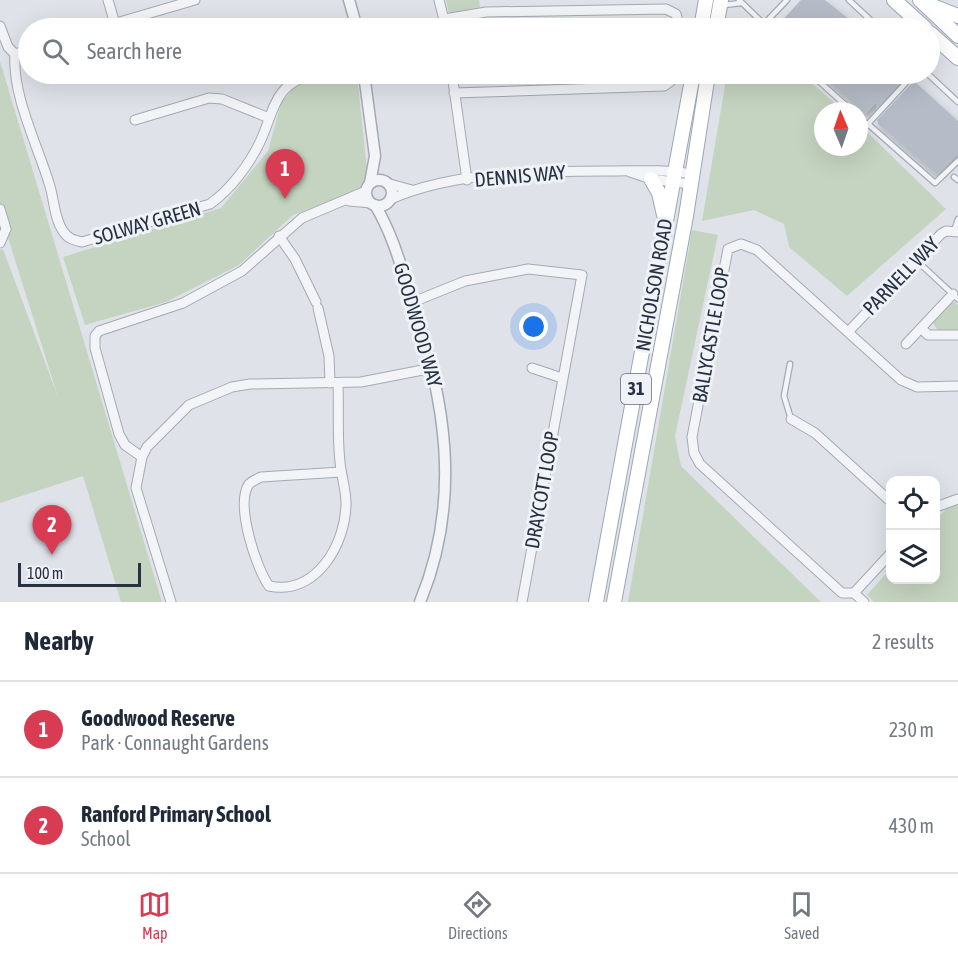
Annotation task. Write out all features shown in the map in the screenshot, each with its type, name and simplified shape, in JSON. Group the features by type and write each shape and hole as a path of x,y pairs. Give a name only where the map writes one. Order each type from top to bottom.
{"main road":[{"path":"703,18 706,0"},
{"path":"894,0 914,18"},
{"path":"920,0 958,16"},
{"path":"920,0 940,18"},
{"path":"940,18 957,34"},
{"path":"940,41 953,51"},
{"name":"NICHOLSON ROAD","path":"596,602 691,84"},
{"name":"NICHOLSON ROAD","path":"614,602 706,84"},
{"path":"651,179 659,193 665,223"}],"street":[{"path":"108,0 113,18"},
{"path":"135,18 195,0"},
{"path":"349,0 354,18"},
{"path":"440,0 444,18"},
{"path":"485,0 486,12"},
{"path":"466,18 486,12 666,9 676,14 677,18"},
{"path":"0,26 8,47 15,54 18,53"},
{"path":"953,51 957,34"},
{"name":"SOLWAY GREEN","path":"15,54 14,67 18,83"},
{"name":"SOLWAY GREEN","path":"18,84 32,137 50,183 62,230 70,239 82,242 210,204 220,197 241,172 260,143 268,118 289,84"},
{"name":"GOODWOOD WAY","path":"365,84 375,156 393,191 389,201 388,226"},
{"path":"453,84 466,180"},
{"path":"454,93 664,86 667,84"},
{"path":"135,120 209,98 222,99 268,118"},
{"name":"GOODWOOD WAY","path":"375,156 368,187 373,204 388,226 433,368 444,442 446,500 434,565 420,602"},
{"name":"DENNIS WAY","path":"389,201 412,190 524,173 644,169 691,179"},
{"name":"DENNIS WAY","path":"628,171 651,179 674,176"},
{"path":"142,457 125,445 119,434 95,348 95,336 104,328 183,303 242,271 279,236 302,219 346,201 376,180 388,183"},
{"name":"DENNIS WAY","path":"388,183 412,190"},
{"path":"346,201 373,204 389,201"},
{"path":"0,209 6,229 0,243"},
{"name":"PARNELL WAY","path":"849,331 940,234 956,231"},
{"path":"279,236 295,258 317,305 334,383 341,472 346,504 339,537 322,570 312,578 284,589 269,586 261,574 244,514 245,494 250,483 261,477 341,472"},
{"name":"BALLYCASTLE LOOP","path":"854,593 842,593 700,464 694,453 692,438 725,256 733,245 741,244 757,250 901,380 916,387 958,386"},
{"name":"DRAYCOTT LOOP","path":"413,302 465,281 528,269 582,274 522,602"},
{"path":"906,344 955,296"},
{"path":"922,329 928,334 958,335"},
{"path":"171,602 156,545 136,488 142,457 162,430 189,405 232,387 250,384 334,383 387,379 433,368"},
{"path":"532,368 562,378"},
{"path":"791,419 815,433 886,497"},
{"path":"940,506 958,500"},
{"path":"864,602 854,593 886,559"}],"lane":[{"path":"772,18 787,0"},
{"path":"849,0 868,18"},
{"path":"720,4 740,1 757,18"},
{"path":"822,84 842,102"},
{"path":"905,84 868,124 930,181 935,183 941,180 958,161"},
{"path":"939,84 958,102"},
{"path":"956,231 958,219"},
{"path":"916,260 955,296"},
{"path":"790,364 784,396 791,419"}],"green space":[{"path":"446,0 479,0 480,7 449,14"},
{"path":"0,61 162,602 121,602 83,476 0,503 0,250 3,249 58,397 0,212"},
{"path":"297,84 358,84 369,189 293,215 239,265 166,302 85,325 63,257 221,208 268,151 281,103"},
{"path":"725,84 813,84 834,102 814,102 814,156 868,156 868,133 946,209 847,296 789,247 784,224 754,210 702,221"},
{"path":"692,230 718,235 675,436 681,466 821,602 628,602"},
{"path":"955,302 958,305 958,330 938,331 933,323 950,303"},
{"path":"950,505 958,505 958,602 874,602 867,595 886,574 886,584 940,584 940,516"}],"building":[{"path":"801,0 825,0 848,18 784,18"},
{"path":"832,84 899,84 876,109 876,103 868,111 868,102 852,102"},
{"path":"911,84 917,84 958,121 958,153 937,175 878,124 877,120"}],"place":[{"name":"Goodwood Reserve","path":"285,199"},
{"name":"Ranford Primary School","path":"52,555"}]}
